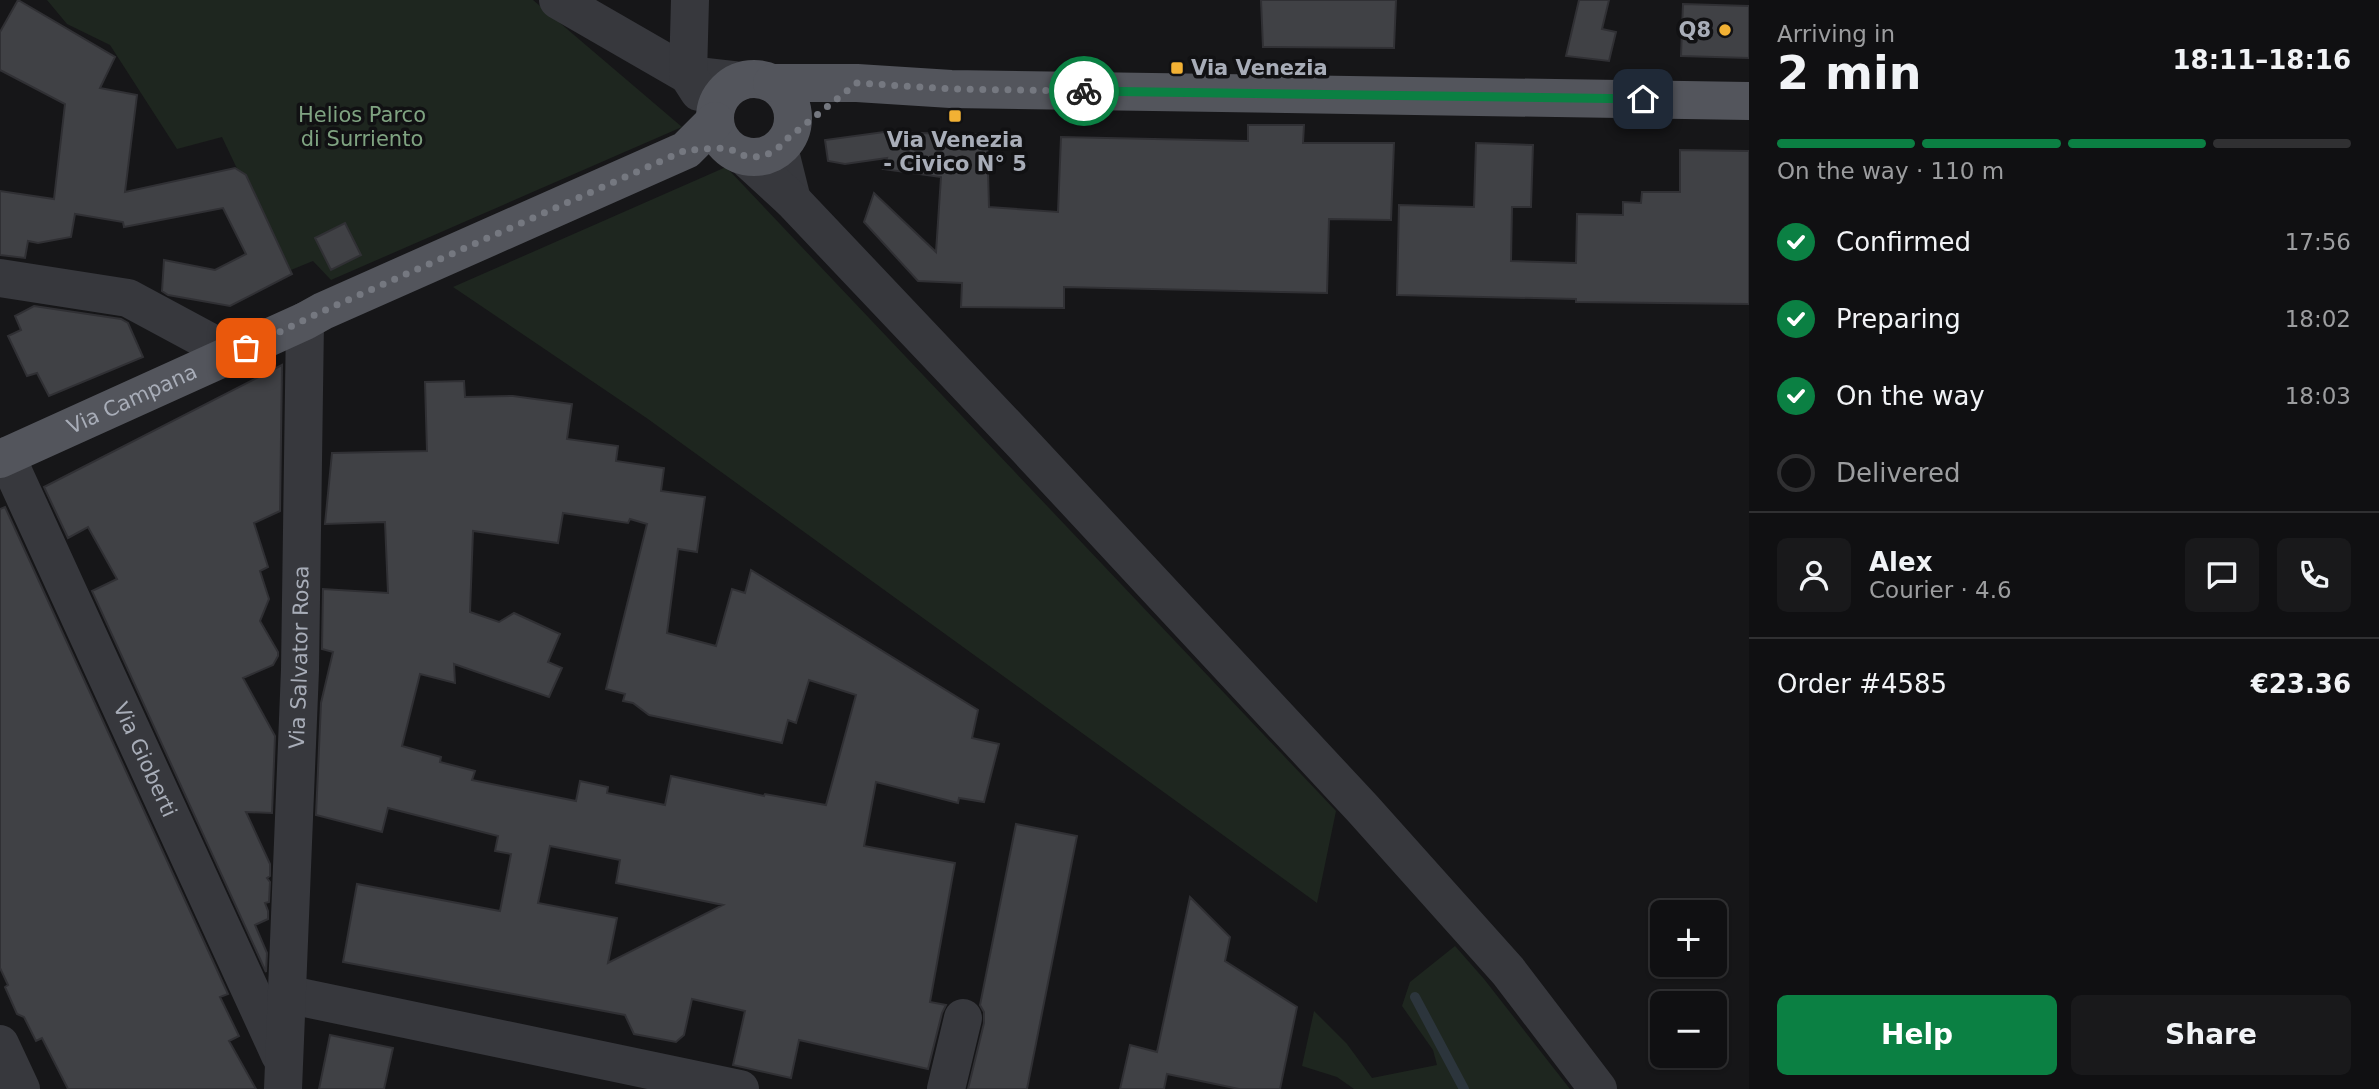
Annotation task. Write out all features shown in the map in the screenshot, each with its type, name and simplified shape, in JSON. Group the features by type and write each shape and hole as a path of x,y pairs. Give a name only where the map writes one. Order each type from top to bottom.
{"main road":[{"path":"857,83 768,154 755,157 726,135 723,95 731,87 756,82 857,83 951,89 1749,101"},
{"path":"756,82 782,91 789,101 793,113 793,127 784,143"},
{"name":"Via Campana","path":"3,457 686,150 726,135"}],"street":[{"path":"558,0 688,75 756,82"},
{"path":"690,0 688,75 726,135 792,200 1027,447 1372,819 1508,971 1598,1089"},
{"path":"784,143 792,200"},
{"path":"0,278 128,298 232,354"},
{"name":"Via Salvator Rosa","path":"283,1076 314,316"},
{"name":"Via Gioberti","path":"3,457 283,1076"},
{"path":"286,994 740,1089"},
{"path":"946,1089 963,1018"},
{"path":"0,1044 21,1089"}],"green space":[{"name":"Helios Parco di Surriento","path":"47,0 533,0 682,127 331,280 313,261 286,272 222,137 177,149 110,45 67,24"},
{"path":"726,167 1336,811 1317,903 648,419 453,287"},
{"path":"1455,946 1570,1089 1354,1089 1337,1077 1302,1066 1314,1011 1347,1044 1372,1078 1437,1065 1433,1050 1402,1006 1410,982"}],"building":[{"path":"18,0 115,57 100,88 137,95 125,192 235,168 246,175 292,274 230,306 168,295 162,291 164,260 215,270 246,254 223,208 124,227 123,222 75,214 71,237 38,243 28,241 25,258 0,255 0,191 54,199 65,104 0,70 0,32"},
{"path":"1261,0 1396,0 1394,48 1263,47"},
{"path":"1579,0 1609,0 1602,29 1616,32 1609,61 1566,56"},
{"path":"1683,4 1749,6 1749,58 1681,56"},
{"path":"1248,125 1304,125 1303,143 1394,143 1391,220 1329,219 1327,293 1064,287 1064,308 961,307 962,283 918,281 864,222 874,193 936,252 941,177 883,169 887,158 845,164 828,161 825,140 884,132 987,135 989,207 1058,212 1061,137 1248,141"},
{"path":"1476,143 1533,145 1531,207 1512,207 1511,261 1576,263 1577,214 1623,215 1623,202 1641,203 1642,192 1680,192 1680,150 1749,151 1749,304 1576,302 1576,299 1397,295 1399,205 1474,207"},
{"path":"345,223 361,255 331,270 315,238"},
{"path":"34,306 121,319 128,323 143,357 49,396 37,373 27,376 8,336 21,330 15,316"},
{"path":"282,365 280,511 254,523 268,567 260,571 269,599 260,621 278,656 273,665 243,678 275,736 272,813 246,812 270,864 270,876 267,878 270,882 269,902 265,903 268,919 255,925 267,953 266,972 92,591 117,579 88,527 68,538 44,487"},
{"path":"464,381 465,397 513,396 572,404 567,439 618,446 616,461 664,468 661,491 705,497 697,552 678,549 667,633 716,646 732,589 745,593 751,570 978,710 972,738 999,744 984,802 959,798 958,803 876,782 864,846 955,863 930,1002 946,1005 928,1069 799,1040 791,1078 733,1065 745,1011 692,999 684,1035 676,1042 634,1034 625,1015 343,962 357,884 500,911 511,854 495,851 498,836 388,808 382,832 316,815 321,703 333,652 322,649 323,589 388,593 385,522 325,524 332,453 427,451 425,382","holes":["563,513 628,523 630,519 647,524 606,689 625,694 623,701 633,703 649,715 782,743 788,720 796,723 809,680 856,695 826,805 765,794 764,796 671,776 665,805 607,793 608,787 580,781 576,801 472,780 475,771 440,762 441,757 402,746 420,674 455,683 454,664 549,697 562,668 548,662 560,634 514,613 499,622 470,612 473,531 558,543","550,846 620,860 616,883 723,905 608,963 617,918 538,903"]},
{"path":"5,507 228,994 220,997 239,1036 229,1041 256,1089 68,1089 42,1038 36,1041 24,1017 17,1014 5,987 8,985 0,968 0,509"},
{"path":"1016,824 1077,836 1027,1089 968,1089 984,1023 984,1012 980,1005"},
{"path":"1190,897 1230,937 1225,961 1297,1007 1280,1089 1239,1089 1167,1074 1164,1089 1120,1089 1130,1045 1157,1052"},
{"path":"330,1035 393,1048 384,1089 319,1089"}],"waterway":[{"path":"1415,997 1464,1089"}],"way so far":[{"path":"246,348 323,311 686,150 731,149 755,157 768,154 779,148 857,83 951,89 1084,91"}],"place":[{"name":"Q8","path":"1725,30"},
{"name":"Via Venezia","path":"1177,68"},
{"name":"Via Venezia - Civico N° 5","path":"955,116"}],"route":[{"path":"1084,91 1643,99"}]}
